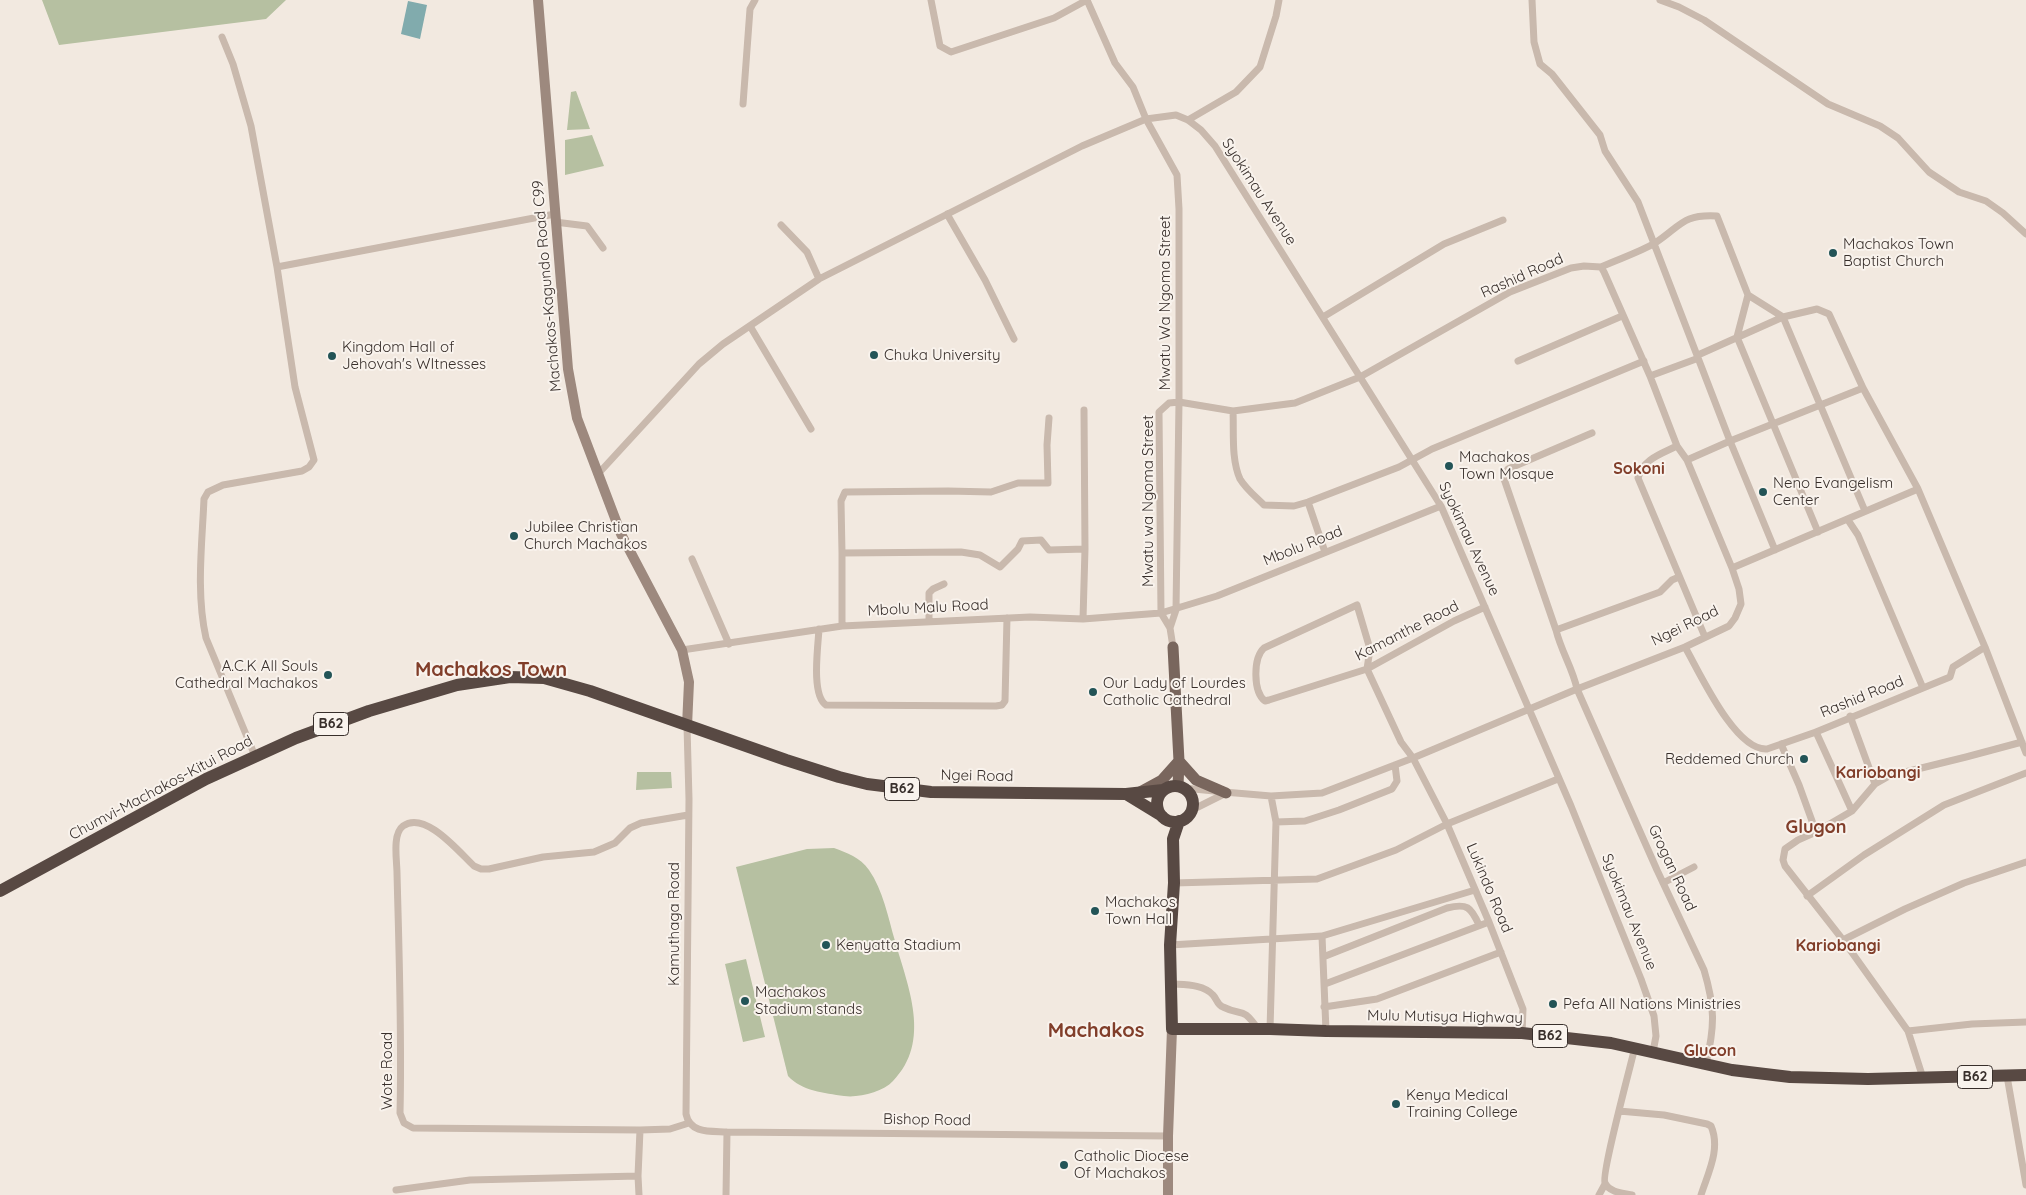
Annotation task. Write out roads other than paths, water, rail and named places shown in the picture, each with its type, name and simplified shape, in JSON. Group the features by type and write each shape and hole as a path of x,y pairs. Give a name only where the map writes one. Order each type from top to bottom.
{"highway":[{"name":"Chumvi-Machakos-Kitui Road","path":"0,891 199,783 255,756 331,724 457,685 510,677 544,678 575,686 688,726"},
{"name":"Ngei Road","path":"688,726 838,778 867,784 931,792 1132,794"},
{"name":"B62","path":"1132,794 1163,790 1172,786 1181,787"},
{"path":"1132,794 1164,818 1179,821 1184,819 1192,810 1192,798 1181,787"},
{"path":"1163,790 1157,805 1173,838"},
{"path":"1172,1029 1170,945 1174,883 1173,838 1179,821"},
{"name":"Mulu Mutisya Highway","path":"1172,1029 1522,1034 1582,1039 1635,1047 1732,1070 1790,1077 1923,1078"},
{"name":"B62","path":"1923,1078 2026,1075"}],"main road":[{"name":"Machakos-Kagundo Road C99","path":"538,0 555,218 572,399 579,424 630,553 682,650 689,682 688,726"},
{"path":"1172,647 1181,787"},
{"path":"1180,760 1196,780 1226,792"},
{"path":"1132,794 1162,780 1180,760"},
{"path":"1168,1195 1172,1029"}],"street":[{"path":"931,0 940,46 951,52 1054,18 1087,0"},
{"name":"Mwatu Wa Ngoma Street","path":"1087,0 1115,63 1133,87 1146,119 1177,175 1179,209 1179,402 1176,610 1175,618 1170,628"},
{"path":"598,474 699,364 723,344 819,279 1082,146 1146,119 1176,115 1188,120 1236,92 1260,66 1276,16 1279,0"},
{"path":"1532,0 1534,42 1540,64 1552,74 1600,135 1605,151 1638,202 1730,441 1775,550"},
{"path":"1660,0 1704,20 1828,104 1880,126 1898,138 1929,172 1960,192 1986,201 2003,213 2026,234"},
{"path":"743,104 752,1"},
{"path":"222,37 233,64 251,126 277,267 295,387 314,458 310,467 302,471 223,485 208,492 204,499 201,581 204,630 255,756"},
{"name":"Syokimau Avenue","path":"1188,120 1201,130 1215,146 1413,458 1441,506 1607,893 1654,1016 1656,1036 1653,1052"},
{"path":"947,214 985,280 1014,339"},
{"path":"1818,532 1737,337 1748,295 1717,216 1699,215 1682,222 1654,243 1601,267 1650,376 1677,446 1687,460 1732,568 1848,520 1918,489"},
{"path":"277,267 555,218 587,226 602,248"},
{"path":"1323,317 1444,244 1503,220"},
{"path":"781,225 807,252 819,279"},
{"name":"Rashid Road","path":"1179,402 1234,411 1295,403 1360,376 1510,292 1571,268 1584,266 1601,267"},
{"path":"1748,295 1783,317 1865,511"},
{"path":"1650,376 1696,359 1698,355 1783,317 1817,308 1829,314 1864,388 1918,489 1986,648 2026,753"},
{"path":"1518,361 1622,316"},
{"path":"750,326 811,429"},
{"path":"1234,411 1237,471 1244,484 1264,505 1294,506 1399,466 1413,458 1530,408 1644,362"},
{"path":"1687,460 1864,388"},
{"name":"Mwatu wa Ngoma Street","path":"1161,613 1159,412 1169,403 1179,402"},
{"path":"1084,410 1084,619"},
{"path":"842,626 841,501 845,492 991,492 1018,483 1048,483 1046,445 1049,418"},
{"name":"Grogan Road","path":"1592,433 1508,469 1504,476 1559,643 1575,678 1577,689 1663,883 1704,970 1714,1012 1706,1064"},
{"path":"1677,446 1647,461 1640,469 1638,478 1705,637"},
{"path":"1308,502 1325,552"},
{"name":"Mbolu Road","path":"1176,610 1217,596 1441,506"},
{"name":"Rashid Road","path":"1685,647 1726,720 1752,746 1761,749 1816,732 1850,716 1923,688 1858,535 1848,520"},
{"path":"842,552 961,552 980,556 1000,567 1018,549 1022,541 1041,540 1049,550 1085,549"},
{"path":"692,559 729,644"},
{"name":"Ngei Road","path":"1181,787 1271,796 1322,793 1413,758 1577,689 1685,647 1729,626 1741,604 1739,589 1732,568"},
{"path":"1556,630 1660,592 1672,580 1679,577"},
{"path":"929,620 929,593 944,584"},
{"name":"Kamanthe Road","path":"1367,669 1370,649 1357,605 1264,648 1258,656 1255,675 1259,696 1265,701 1367,669 1454,621 1485,607"},
{"name":"Mbolu Malu Road","path":"682,650 842,626 929,620 1030,617 1084,619 1161,613 1176,610"},
{"path":"1161,613 1170,628 1172,647"},
{"path":"819,630 818,692 819,698 826,705 996,706 1002,705 1006,701 1007,618"},
{"path":"1923,688 1950,677 1953,667 1986,648"},
{"path":"1367,669 1401,742 1413,758"},
{"path":"1850,716 1875,784"},
{"name":"Kamuthaga Road","path":"688,726 686,1114 689,1123"},
{"path":"1816,732 1852,811"},
{"path":"1923,1078 1908,1031 1842,940 1807,896 1786,866 1783,854 1785,848 1852,811 1875,784 1889,776 1908,770 1966,758 2022,742"},
{"path":"1781,744 1799,784 1816,832"},
{"name":"Lukindo Road","path":"1413,758 1447,824 1501,952 1523,1009 1522,1034"},
{"path":"1276,822 1306,821 1392,789 1397,781 1395,765"},
{"path":"1807,896 1864,855 1944,805 2026,773"},
{"path":"1174,883 1317,879 1396,850 1447,824 1558,779"},
{"path":"1192,810 1226,792"},
{"path":"1264,1029 1275,881 1276,822 1271,796"},
{"name":"Wote Road","path":"688,815 641,822 630,828 614,843 594,852 543,857 489,869 474,866 429,825 416,822 407,824 403,826 397,835 402,1041 400,1113 404,1123 413,1128 640,1130 670,1129 689,1123"},
{"path":"1842,940 1964,883 2026,862"},
{"path":"1663,883 1694,866"},
{"path":"1170,945 1322,936 1475,890"},
{"path":"1323,957 1447,908 1461,905 1468,908 1479,925"},
{"path":"1325,984 1489,922"},
{"path":"1322,936 1326,1031"},
{"path":"1324,1007 1377,999 1501,952"},
{"path":"1171,984 1192,985 1205,989 1214,995 1222,1007 1245,1012 1264,1029"},
{"path":"1908,1031 1964,1024 2026,1022"},
{"path":"1599,1195 1605,1184 1604,1169 1635,1047"},
{"path":"2007,1076 2026,1185"},
{"path":"1619,1111 1664,1115 1711,1126 1715,1145 1714,1157 1701,1195"},
{"name":"Bishop Road","path":"689,1123 700,1130 727,1132 1168,1136"},
{"path":"639,1195 640,1130"},
{"path":"726,1195 727,1132"},
{"path":"396,1190 470,1180 638,1176"},
{"path":"1605,1184 1612,1190 1632,1195"}],"water":[{"path":"408,1 427,5 420,39 401,34"}],"place":[{"name":"Machakos Town Baptist Church","path":"1833,253"},
{"name":"Chuka University","path":"874,355"},
{"name":"Kingdom Hall of Jehovah's WItnesses","path":"332,356"},
{"name":"Machakos Town Mosque","path":"1449,466"},
{"name":"Neno Evangelism Center","path":"1763,492"},
{"name":"Jubilee Christian Church Machakos","path":"514,536"},
{"name":"A.C.K All Souls Cathedral Machakos","path":"328,675"},
{"name":"Our Lady of Lourdes Catholic Cathedral","path":"1093,692"},
{"name":"Reddemed Church","path":"1804,759"},
{"name":"Machakos Town Hall","path":"1095,911"},
{"name":"Kenyatta Stadium","path":"826,945"},
{"name":"Machakos Stadium stands","path":"745,1001"},
{"name":"Pefa All Nations Ministries","path":"1553,1004"},
{"name":"Kenya Medical Training College","path":"1396,1104"},
{"name":"Catholic Diocese Of Machakos","path":"1064,1165"}],"district":[{"name":"Sokoni","path":"1639,469"},
{"name":"Machakos Town","path":"491,670"},
{"name":"Kariobangi","path":"1878,773"},
{"name":"Glugon","path":"1816,828"},
{"name":"Kariobangi","path":"1838,946"},
{"name":"Machakos","path":"1096,1031"},
{"name":"Glucon","path":"1710,1051"}]}
